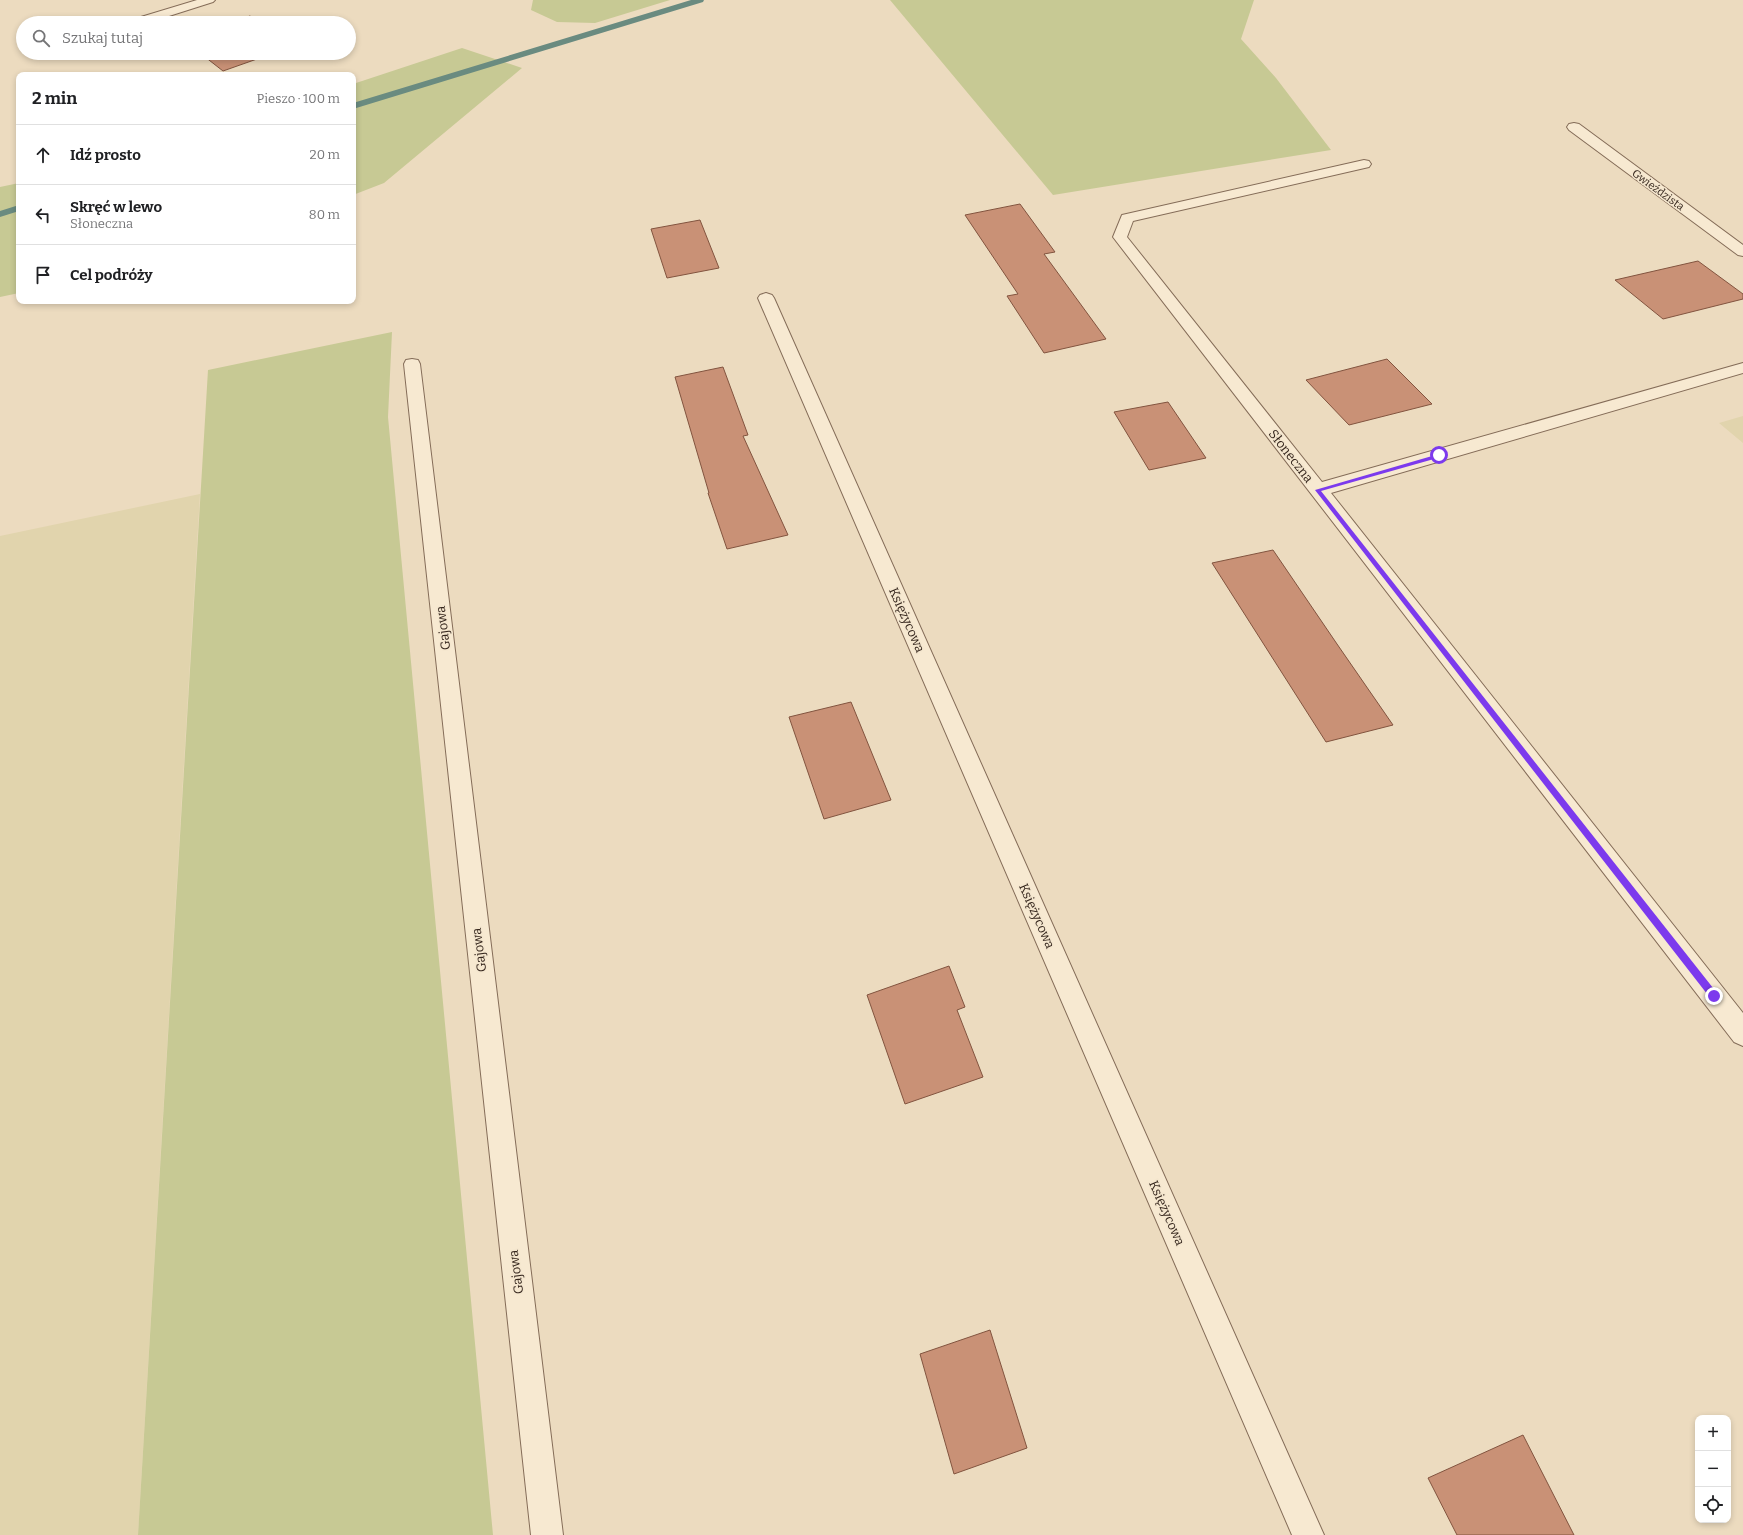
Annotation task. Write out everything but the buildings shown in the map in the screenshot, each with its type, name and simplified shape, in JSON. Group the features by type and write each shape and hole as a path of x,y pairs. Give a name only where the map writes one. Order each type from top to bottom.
{"street":[{"path":"158,16 209,0"},
{"name":"Gwieździsta","path":"1574,127 1743,252"},
{"name":"Słoneczna","path":"1364,164 1127,218 1120,237 1743,1033"},
{"name":"Księżycowa","path":"766,298 1308,1535"},
{"name":"Gajowa","path":"412,364 546,1535"},
{"path":"1318,490 1743,368"}],"shaded area":[{"path":"1743,416 1743,443 1719,423"},
{"path":"200,494 138,1535 0,1535 0,536"}],"green space":[{"path":"533,0 670,0 595,23 557,22 531,10"},
{"path":"890,0 1254,0 1241,39 1276,78 1331,150 1053,195"},
{"path":"462,48 522,68 384,183 356,194 356,83"},
{"path":"16,184 16,294 0,297 0,187"},
{"path":"392,332 388,417 493,1535 138,1535 208,370"}],"waterway":[{"path":"356,105 700,0"},
{"path":"0,214 16,209"}],"route":[{"path":"1439,455 1318,490 1714,996"}]}
